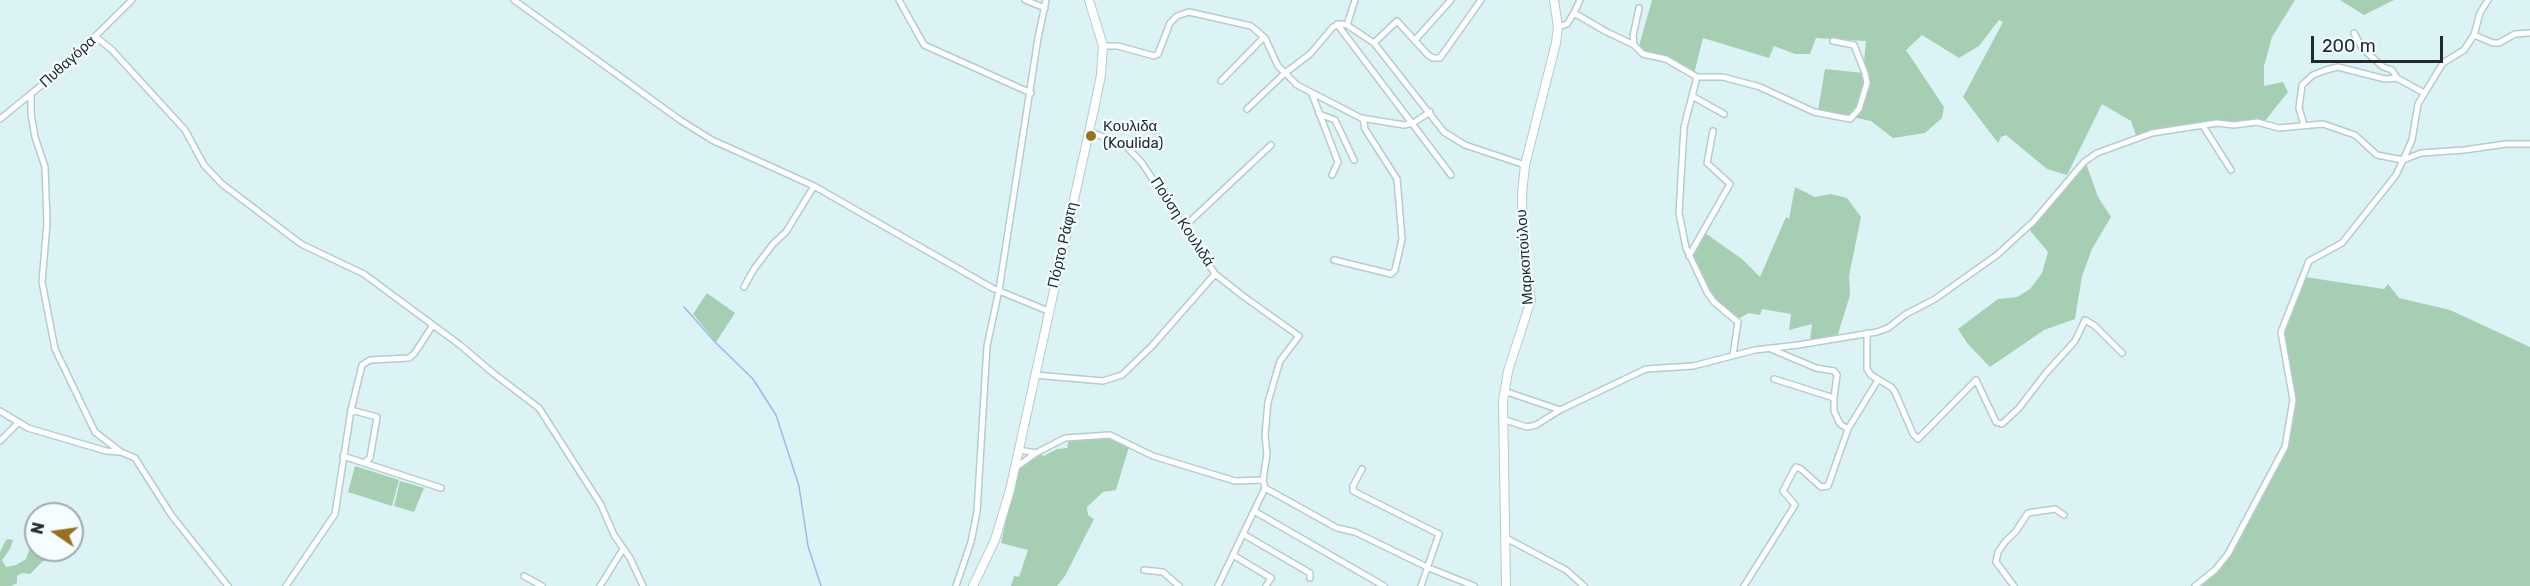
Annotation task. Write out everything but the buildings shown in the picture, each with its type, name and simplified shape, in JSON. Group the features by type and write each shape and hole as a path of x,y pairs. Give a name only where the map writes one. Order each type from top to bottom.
{"main road":[{"name":"Πόρτο Ράφτη","path":"978,586 999,542 1101,75 1103,46 1089,0"},
{"name":"Μαρκοπούλου","path":"1506,586 1502,419 1504,391 1508,371 1531,300 1521,221 1525,165 1549,75 1558,27 1554,0"},
{"name":"Πόρτο Ράφτη","path":"973,586 995,540 1010,490"}],"street":[{"name":"Πυθαγόρα","path":"0,119 31,96 96,37 132,0"},
{"path":"514,0 680,120 712,140 814,186 999,290 1048,311"},
{"path":"899,0 924,45 1031,93"},
{"path":"1024,0 1045,8"},
{"path":"956,586 971,542 977,512 987,346 999,290 1038,38 1046,0"},
{"path":"1347,25 1355,0"},
{"path":"1415,40 1450,0"},
{"path":"1374,44 1397,21 1433,58 1440,58 1481,0"},
{"path":"1558,27 1567,24 1580,0"},
{"path":"2195,586 2216,570 2228,554 2285,447 2293,400 2281,332 2305,266 2314,257 2342,243 2396,175 2412,140 2418,104 2443,63 2464,50 2474,35 2480,13 2488,0"},
{"path":"1634,45 1633,36 1639,8"},
{"path":"1103,46 1118,46 1154,56 1158,54 1170,23 1177,16 1189,12 1251,26 1264,37 1278,66 1285,73 1312,94 1363,118 1404,125 1413,123 1430,112"},
{"path":"1574,13 1634,45 1643,54 1666,59 1697,77 1723,77 1760,87 1814,112 1850,119 1859,109 1867,83 1865,73 1854,45 1851,42 1833,41"},
{"path":"1337,24 1347,25 1374,44 1444,132 1465,145 1525,165"},
{"path":"1246,108 1310,54 1337,24"},
{"path":"1337,24 1451,175"},
{"path":"2354,33 2362,48 2383,68 2392,70 2397,78 2424,93"},
{"path":"2474,35 2493,43 2502,42 2515,34 2530,33"},
{"path":"96,37 112,50 185,130 204,165 222,184 301,244 364,274 539,408 601,505 614,535 643,586"},
{"path":"1221,81 1264,37"},
{"path":"2304,124 2299,108 2300,91 2302,85 2313,75 2338,67 2385,79 2397,78"},
{"path":"1697,77 1684,127 1679,213 1689,256 1711,297 1738,322 1733,354"},
{"path":"1312,94 1338,162 1332,175"},
{"path":"31,96 35,137 45,167 47,224 42,282 51,335 55,349 95,432 121,452"},
{"path":"1692,96 1724,114"},
{"path":"1319,114 1335,120 1354,160"},
{"path":"1334,261 1391,274 1395,270 1402,239 1397,179 1365,129 1363,118"},
{"path":"1502,419 1527,427 1536,425 1560,410 1646,369 1693,366 1733,354 1867,333 1888,327 1982,267 2034,221 2084,162 2097,153 2152,133 2217,123 2234,125 2252,122 2279,128 2323,124 2355,135 2377,155 2403,160 2421,153 2506,144 2530,144"},
{"path":"2203,126 2231,170"},
{"path":"1689,256 1730,184 1707,163 1713,131"},
{"name":"Πούση Κουλιδά","path":"1090,132 1125,145 1151,173 1215,273 1243,297 1299,336 1280,361 1268,402 1265,435 1267,454 1263,480"},
{"path":"1185,226 1271,145"},
{"path":"744,287 773,244 786,232 814,186"},
{"path":"1035,375 1103,381 1122,375 1152,346 1215,273"},
{"path":"1867,333 1867,369 1870,375 1891,387 1895,392 1913,434 1918,439 1976,380 1995,422 2002,424 2019,408 2074,341 2085,320 2095,326 2122,353"},
{"path":"286,586 333,519 357,380 365,361 409,358 433,325"},
{"path":"1769,348 1816,368 1837,372 1834,411 1840,424 1848,429"},
{"path":"1774,379 1834,398"},
{"path":"1744,586 1795,505 1783,491 1794,470 1796,467 1801,469 1821,487 1828,486 1848,429 1878,380"},
{"path":"1504,391 1560,410"},
{"path":"351,410 377,417 370,458 364,463"},
{"path":"0,411 18,423 91,447 121,452 135,458 172,516 228,586"},
{"path":"0,441 18,423"},
{"path":"1015,468 1036,453 1065,438 1110,435 1153,456 1235,481 1263,480 1265,488 1218,586"},
{"path":"1019,450 1036,453"},
{"path":"343,456 441,488"},
{"path":"1362,469 1352,488 1353,491 1438,532 1422,586"},
{"path":"1265,488 1337,528 1355,532 1429,568 1474,586"},
{"path":"2014,586 1996,562 1998,552 2028,513 2055,509 2064,514"},
{"path":"1254,511 1384,586"},
{"path":"1243,534 1302,568"},
{"path":"1506,538 1566,570 1584,586"},
{"path":"1239,543 1251,540"},
{"path":"600,586 623,549"},
{"path":"1233,555 1271,578 1266,586"},
{"path":"1143,570 1163,572 1179,586"},
{"path":"524,576 542,586"}],"green space":[{"path":"1652,0 2295,0 2272,37 2264,66 2264,86 2283,82 2288,92 2264,122 2219,121 2136,135 2131,121 2102,104 2067,175 2047,169 2006,135 2001,137 1998,143 1963,97 2003,22 1999,20 1979,46 1959,58 1922,35 1906,50 1944,107 1942,118 1925,133 1893,138 1871,121 1818,110 1825,69 1863,73 1866,41 1816,38 1810,54 1795,54 1774,46 1769,58 1703,38 1694,74 1671,58 1650,55 1639,46"},
{"path":"2340,0 2394,0 2364,15"},
{"path":"2086,163 2098,197 2111,217 2092,249 2082,276 2075,319 2044,330 1990,367 1967,343 1958,329 1998,299 2017,297 2030,289 2042,273 2048,252 2028,228 2054,202"},
{"path":"1795,187 1815,197 1831,194 1847,198 1861,217 1849,276 1850,295 1838,334 1810,341 1812,324 1789,330 1791,314 1762,309 1760,315 1749,313 1738,319 1710,294 1692,257 1705,233 1742,259 1760,277 1786,217 1789,219"},
{"path":"2305,277 2384,289 2388,284 2399,298 2450,310 2530,347 2530,586 2198,586 2218,570 2227,559 2289,440 2294,400 2282,332"},
{"path":"707,293 735,313 716,342 693,314"},
{"path":"1110,437 1129,447 1116,490 1103,492 1087,507 1088,515 1094,519 1065,576 1057,586 1011,586 1014,576 1019,577 1028,550 1001,543 1017,468 1038,453 1044,456 1057,449 1067,448 1069,439"},
{"path":"355,466 399,480 392,506 348,492"},
{"path":"400,481 424,488 414,512 394,506"},
{"path":"7,539 13,540 2,560 6,567 24,560 42,562 30,574 22,573 17,576 17,583 11,586 0,586 0,552"}],"waterway":[{"path":"684,307 715,342 753,379 776,415 799,486 808,546 821,586"}],"place":[{"name":"Κουλιδα (Koulida)","path":"1091,136"}]}
